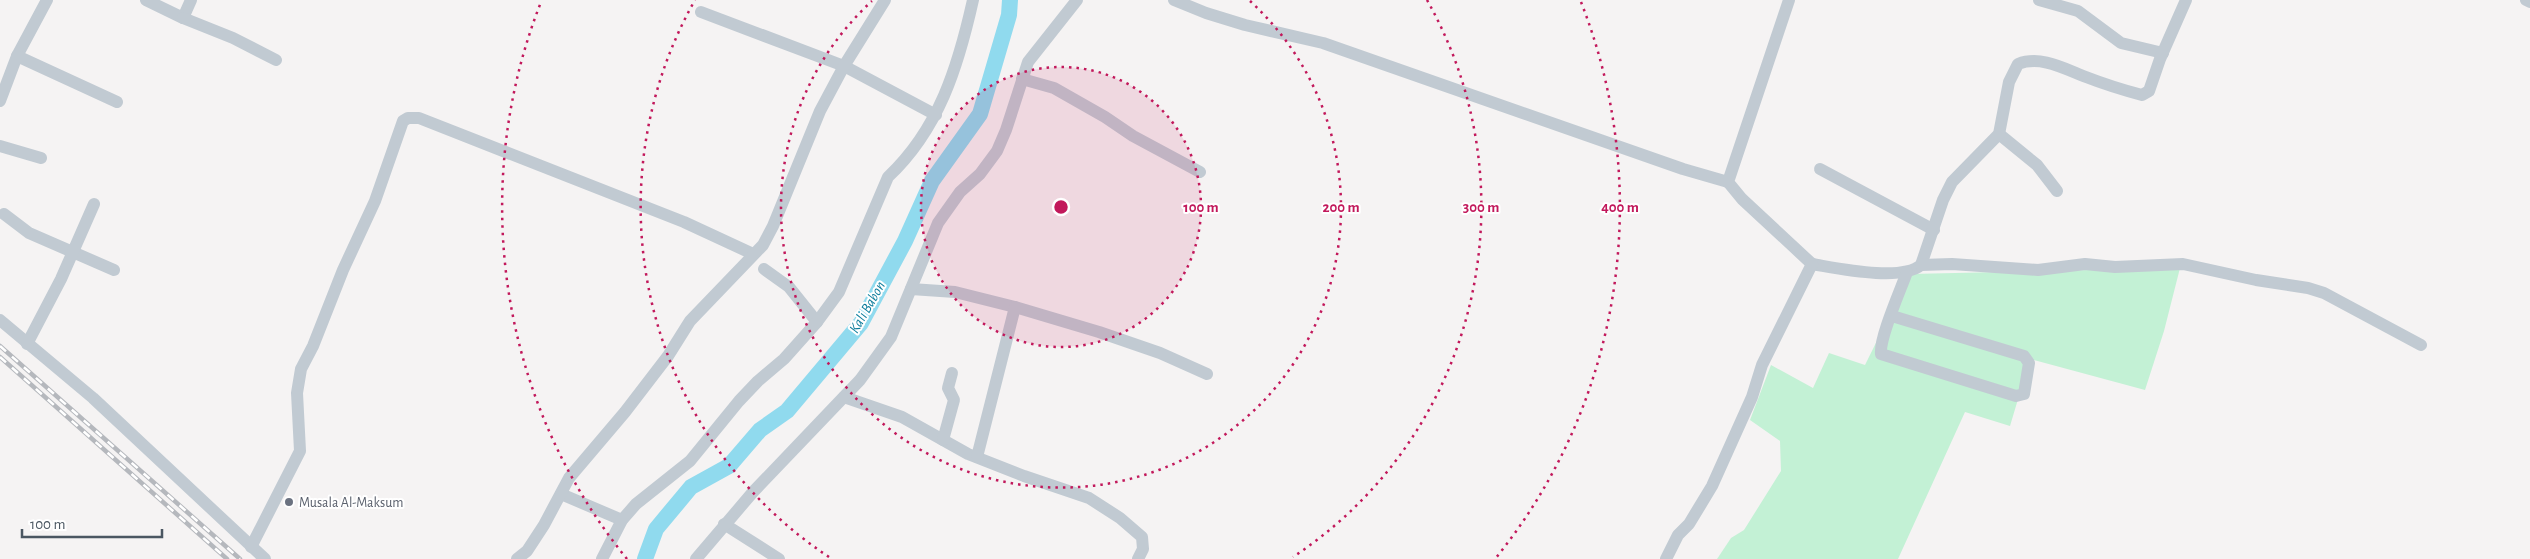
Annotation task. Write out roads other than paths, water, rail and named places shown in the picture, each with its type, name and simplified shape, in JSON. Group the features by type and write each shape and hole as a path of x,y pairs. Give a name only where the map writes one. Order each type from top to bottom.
{"street":[{"path":"0,101 17,56 47,0"},
{"path":"146,0 183,18 233,38 276,60"},
{"path":"183,18 191,0"},
{"path":"517,559 531,544 586,456 626,412 668,356 690,322 763,245 774,226 820,111 844,66 884,0"},
{"path":"602,559 622,520 636,504 690,461 739,401 784,359 817,322 839,292 888,177 901,166 927,132 936,115 953,76 973,0"},
{"path":"696,559 724,524 844,397 887,344 912,289 938,223 960,192 980,174 997,151 1028,62 1077,0"},
{"path":"1174,0 1244,25 1322,43 1728,182 1742,199 1812,264 1844,270 1907,272 1921,265 1952,264 2038,270 2085,264 2115,267 2183,264 2256,280 2308,288 2324,293 2421,346"},
{"path":"1728,182 1789,0"},
{"path":"2039,0 2078,11 2122,43 2163,54"},
{"path":"1921,265 1934,230 1942,200 1952,182 1999,134 2009,82 2018,64 2044,63 2064,67 2086,77 2142,95 2149,91 2186,0"},
{"path":"2526,0 2530,2"},
{"path":"700,12 844,66 936,115"},
{"path":"17,56 117,102"},
{"path":"1022,79 1054,88 1105,117 1133,136 1200,172"},
{"path":"251,547 300,451 297,393 301,369 313,346 343,270 375,201 403,121 408,118 418,118 684,222 753,254"},
{"path":"1999,134 2037,165 2057,191"},
{"path":"0,146 41,158"},
{"path":"1820,169 1934,230"},
{"path":"27,344 61,279 94,204"},
{"path":"4,214 29,234 114,270"},
{"path":"1666,559 1678,535 1689,524 1712,486 1752,397 1762,365 1812,264"},
{"path":"764,269 789,287 817,322"},
{"path":"1892,316 2024,356 2029,363 2024,394 2016,396 1881,354 1881,347 1907,272"},
{"path":"912,289 955,292 1015,307 1099,332 1160,354 1207,374"},
{"path":"977,457 1015,307"},
{"path":"0,320 130,432 265,559"},
{"path":"943,440 954,400 948,388 952,373"},
{"path":"844,397 902,417 977,457 1024,476 1089,498 1142,537 1143,549 1138,559"},
{"path":"561,494 622,520"},
{"path":"724,524 779,559"}],"waterway":[{"name":"Kali Babon","path":"645,559 656,529 691,487 729,466 760,430 787,411 861,323 905,241 932,181 980,114 1009,15 1010,0"}],"railway":[{"path":"0,346 240,559"},
{"path":"0,357 227,559"}],"place":[{"name":"Musala Al-Maksum","path":"289,502"}]}
